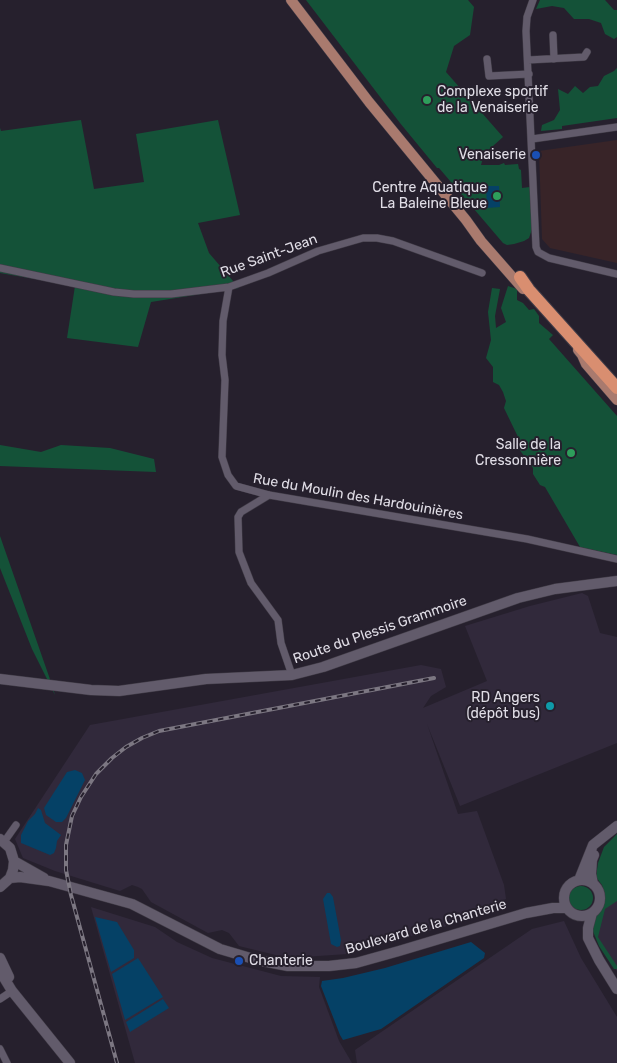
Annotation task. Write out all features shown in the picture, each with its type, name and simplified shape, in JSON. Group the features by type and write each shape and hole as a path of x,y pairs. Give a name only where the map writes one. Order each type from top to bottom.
{"highway":[{"path":"520,277 529,290 617,388"},
{"path":"582,355 617,394"}],"main road":[{"path":"291,0 369,102 481,241 582,355 586,364 617,400"},
{"path":"466,220 617,380"}],"street":[{"path":"533,0 526,24 536,247 543,256 617,274"},
{"path":"553,34 554,59"},
{"path":"528,60 584,57 587,52"},
{"path":"487,59 489,76 529,74"},
{"path":"532,140 617,127"},
{"name":"Rue Saint-Jean","path":"0,268 134,294 171,294 229,287 268,273 318,251 363,238 377,238 393,241 482,273"},
{"name":"Rue du Moulin des Hardouinières","path":"229,287 223,321 222,355 225,380 222,457 224,467 236,486 269,494 527,539 617,559"},
{"path":"269,494 241,512 238,517 239,552 251,583 278,620 282,643 292,674"},
{"name":"Route du Plessis Grammoire","path":"0,679 91,690 119,691 206,679 292,674 324,667 518,598 555,589 617,580"},
{"path":"0,887 10,878 14,870 14,861 10,848 2,840 16,825"},
{"path":"580,880 593,845 617,826"},
{"path":"593,884 591,874 592,860 602,837"},
{"name":"Boulevard de la Chanterie","path":"14,861 49,881"},
{"name":"Boulevard de la Chanterie","path":"10,878 20,877 49,881 132,904 220,949 252,959 288,966 329,966 356,963 526,913 553,908 566,908"},
{"path":"575,915 581,916 592,913 596,909 600,899 597,888 593,884 580,880 570,884 563,897 566,908 575,915 580,924 583,938 592,954 599,960"},
{"name":"Boulevard de la Chanterie","path":"526,913 563,897"},
{"path":"592,913 588,933 599,960 617,989"},
{"path":"0,958 21,1002"},
{"path":"0,971 12,991 70,1063"},
{"path":"0,999 12,991"},
{"path":"0,1049 6,1063"}],"shaded area":[{"path":"617,140 617,263 550,248 542,239 539,151"},
{"path":"582,593 588,596 600,633 617,637 617,743 460,806 427,724 458,814 477,811 504,885 506,899 497,902 486,915 347,954 288,958 239,946 229,933 222,930 208,933 151,902 142,889 138,887 132,885 120,891 55,871 23,858 15,839 90,725 421,665 441,669 446,687 431,696 423,708 487,681 465,626 530,606"},
{"path":"617,898 617,971 595,935 602,907"},
{"path":"91,907 155,927 177,942 212,958 281,976 320,977 319,987 339,1041 352,1063 135,1063"},
{"path":"564,921 581,958 617,1017 617,1063 357,1063 355,1050 532,929"}],"green space":[{"name":"Complexe sportif de la Venaiserie","path":"306,0 468,0 474,7 470,35 454,46 446,72 503,137 484,154 481,165 518,164 521,170 522,188 530,187 532,229 529,238 514,244 507,245 503,243 400,123"},
{"path":"540,0 605,0 614,10 617,10 617,37 614,39 605,34 601,23 589,19 574,19 564,8 552,6 536,9"},
{"path":"617,68 617,118 562,126 562,129 541,131 542,125 554,120 560,110 558,89 568,94 575,86 583,93 590,87 598,86 604,76"},
{"path":"81,120 94,189 144,182 136,134 218,120 240,215 198,223 209,253 239,288 151,302 138,347 67,338 75,286 0,273 0,128 1,131"},
{"name":"Salle de la Cressonnière","path":"508,286 517,289 517,300 523,303 529,310 534,309 539,316 539,323 553,335 549,339 617,416 617,555 580,547 545,487 540,485 533,474 533,468 519,449 519,439 504,408 506,401 503,392 499,385 493,382 493,367 486,358 491,340 488,312 492,288 500,289 495,316 496,328 506,322 501,308"},
{"path":"0,445 41,452 61,445 110,448 154,459 156,472 0,466"},
{"path":"0,536 55,695 32,649 0,568"},
{"path":"617,834 617,901 605,909 598,937 617,966 617,969 614,969 599,946 592,929 595,918 603,905 605,895 602,885 596,877 598,863 604,847"},
{"path":"576,886 586,886 593,893 593,903 586,910 576,910 569,903 569,893"}],"water":[{"path":"486,186 499,186 500,207 487,208"},
{"path":"75,770 82,773 85,780 66,818 62,822 56,822 46,815 44,808 67,772"},
{"path":"38,808 41,810 45,823 61,835 57,841 54,853 50,855 21,843 21,835 28,821"},
{"path":"327,893 330,893 333,897 341,940 340,946 337,947 331,944 323,899"},
{"path":"95,917 117,922 134,950 134,958 111,972"},
{"path":"471,942 485,953 484,958 381,1029 343,1040 321,986 322,981 385,968"},
{"path":"138,958 163,997 125,1020 112,974"},
{"path":"163,999 169,1008 130,1032 126,1022"}],"railway":[{"path":"117,1063 71,895 66,870 66,845 72,816 81,797 96,774 126,747 159,731 434,678"}],"place":[{"name":"Complexe sportif de la Venaiserie","path":"427,100"},
{"name":"Venaiserie","path":"536,155"},
{"name":"Centre Aquatique La Baleine Bleue","path":"497,196"},
{"name":"Salle de la Cressonnière","path":"571,453"},
{"name":"RD Angers (dépôt bus)","path":"550,706"},
{"name":"Chanterie","path":"239,961"}]}
